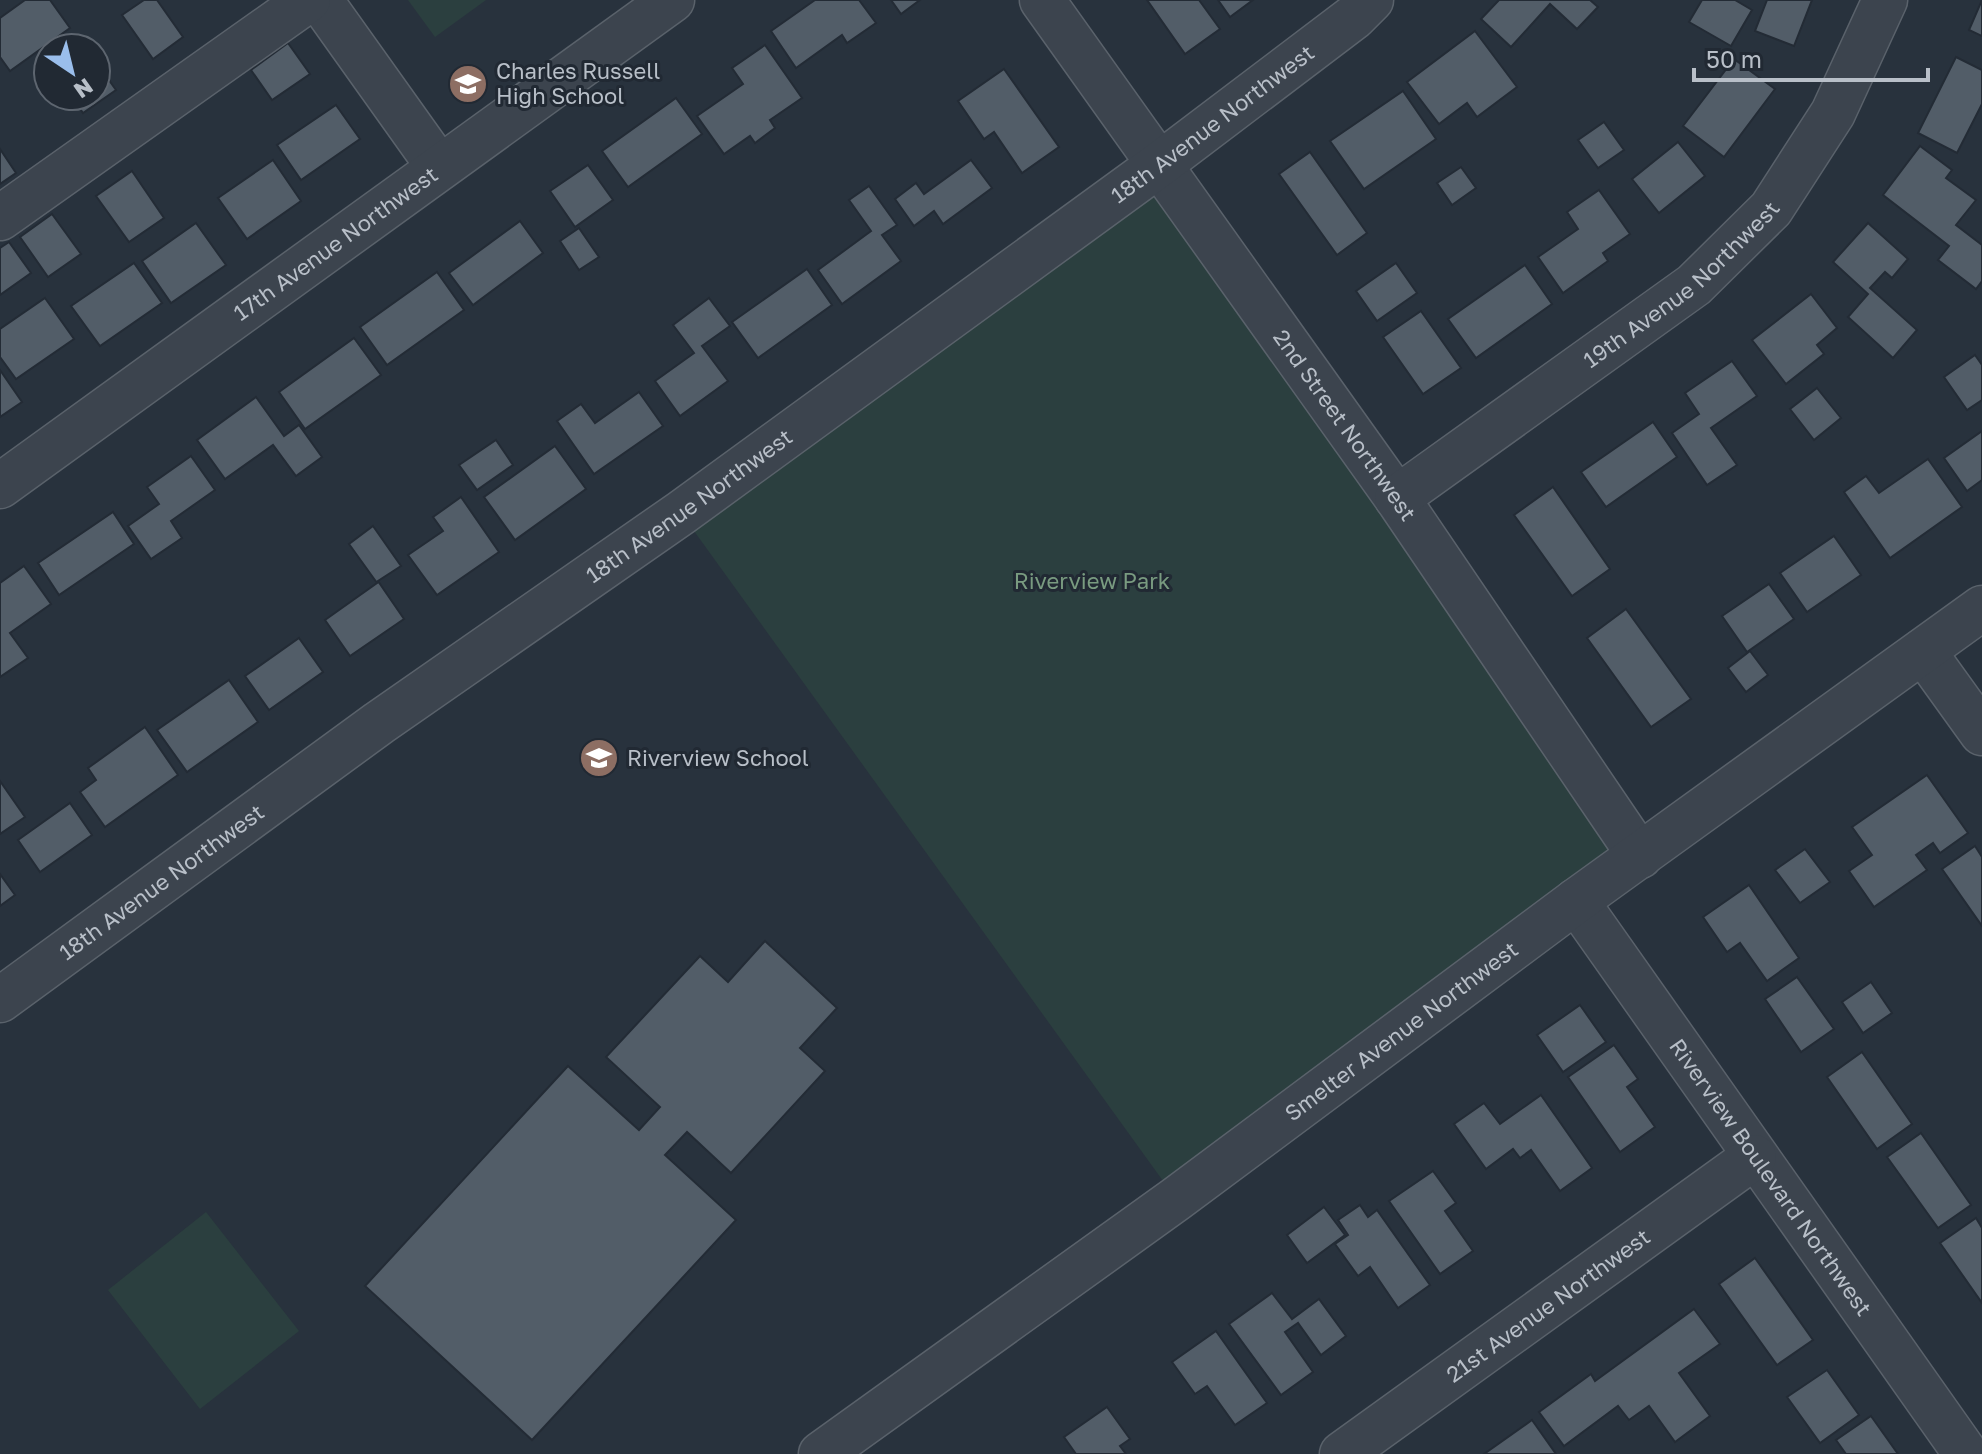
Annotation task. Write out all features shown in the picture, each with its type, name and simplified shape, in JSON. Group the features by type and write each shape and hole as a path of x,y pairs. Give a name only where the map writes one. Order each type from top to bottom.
{"street":[{"path":"0,218 308,0"},
{"path":"320,0 439,167"},
{"name":"17th Avenue Northwest","path":"0,486 672,0"},
{"name":"2nd Street Northwest","path":"1042,0 1397,498 1640,856"},
{"name":"18th Avenue Northwest","path":"0,1000 308,774 681,513 1160,164 1354,17 1371,0"},
{"name":"19th Avenue Northwest","path":"1397,498 1694,285 1771,209 1833,113 1885,0"},
{"name":"Smelter Avenue Northwest","path":"821,1454 1176,1199 1576,901 1982,608"},
{"path":"1923,651 1982,733"},
{"name":"Riverview Boulevard Northwest","path":"1576,901 1966,1454"},
{"name":"21st Avenue Northwest","path":"1342,1454 1754,1157"}],"green space":[{"path":"408,0 486,0 435,37"},
{"name":"Riverview Park","path":"1160,164 1640,856 1176,1199 681,513"},
{"path":"206,1212 299,1331 200,1409 108,1290"}],"building":[{"path":"25,0 50,0 70,28 64,32 32,32 32,55 10,71 0,57 0,18"},
{"path":"144,0 157,0 183,37 153,59 122,15"},
{"path":"815,0 859,0 876,23 847,43 842,35 796,68 771,31"},
{"path":"891,0 920,0 901,14"},
{"path":"1147,0 1199,0 1220,29 1185,54"},
{"path":"1218,0 1253,0 1230,17"},
{"path":"1499,0 1590,0 1598,7 1577,29 1550,4 1511,47 1481,19"},
{"path":"1702,0 1735,0 1752,10 1731,46 1689,22"},
{"path":"1767,0 1812,0 1794,46 1755,31"},
{"path":"1982,0 1982,36 1969,30"},
{"path":"1475,31 1517,87 1477,117 1467,103 1439,124 1407,82"},
{"path":"288,43 310,74 272,100 251,70"},
{"path":"765,45 802,98 770,120 775,128 755,143 750,136 724,154 697,116 743,84 732,68"},
{"path":"1956,57 1982,70 1982,104 1957,153 1918,133"},
{"path":"1734,59 1775,89 1724,157 1683,126"},
{"path":"1004,69 1059,147 1022,173 994,132 984,139 958,101"},
{"path":"1403,91 1436,139 1364,189 1330,141"},
{"path":"676,98 702,134 628,187 602,151"},
{"path":"336,105 360,139 301,180 277,145"},
{"path":"1604,122 1624,150 1598,168 1578,140"},
{"path":"1678,142 1705,176 1659,213 1632,179"},
{"path":"1920,146 1952,170 1946,178 1976,200 1956,225 1982,245 1982,281 1976,289 1938,260 1949,246 1883,195"},
{"path":"0,149 16,173 0,184"},
{"path":"1310,152 1367,233 1337,255 1279,174"},
{"path":"273,160 301,201 247,239 218,198"},
{"path":"971,160 992,188 943,224 934,211 914,226 895,199 916,183 924,194"},
{"path":"588,165 613,200 575,227 550,191"},
{"path":"1461,167 1476,188 1452,205 1437,183"},
{"path":"132,171 164,218 129,242 96,196"},
{"path":"869,186 897,225 882,235 901,261 842,304 818,270 871,231 849,200"},
{"path":"1599,190 1630,234 1603,253 1608,261 1563,293 1538,257 1578,229 1567,212"},
{"path":"52,214 81,254 48,277 20,237"},
{"path":"520,221 543,253 473,305 449,273"},
{"path":"196,223 226,265 171,303 142,261"},
{"path":"1868,223 1908,259 1892,278 1885,272 1870,288 1917,330 1893,358 1848,317 1868,294 1833,262"},
{"path":"579,228 599,257 579,270 560,241"},
{"path":"9,242 31,273 0,295 0,248"},
{"path":"134,263 162,303 100,346 71,306"},
{"path":"1396,263 1417,293 1377,321 1356,291"},
{"path":"1525,265 1552,304 1476,358 1448,319"},
{"path":"807,269 832,305 758,358 732,322"},
{"path":"437,272 464,310 387,365 360,327"},
{"path":"1811,294 1837,328 1817,345 1824,354 1786,384 1752,340"},
{"path":"45,298 74,339 16,379 0,357 0,329"},
{"path":"709,298 730,326 702,346 728,381 680,416 655,381 694,353 673,325"},
{"path":"1421,311 1461,368 1423,394 1383,337"},
{"path":"354,338 381,375 305,429 279,392"},
{"path":"1975,355 1982,365 1982,400 1967,410 1944,377"},
{"path":"1732,361 1757,396 1711,428 1737,465 1707,485 1672,433 1699,414 1685,393"},
{"path":"0,370 22,402 0,417"},
{"path":"1817,388 1841,418 1814,440 1790,409"},
{"path":"639,392 663,426 594,474 557,421 581,404 595,423"},
{"path":"256,397 284,436 299,425 322,457 296,476 273,445 225,479 197,440"},
{"path":"1653,422 1677,457 1606,507 1581,472"},
{"path":"1982,431 1982,480 1967,491 1944,458"},
{"path":"496,440 513,465 477,490 459,465"},
{"path":"555,446 586,489 515,540 484,497"},
{"path":"191,456 215,490 171,521 182,538 151,559 128,526 159,504 147,487"},
{"path":"1928,459 1962,507 1890,558 1844,492 1866,476 1879,493"},
{"path":"1553,487 1610,569 1572,596 1514,515"},
{"path":"461,497 499,552 437,595 408,555 443,531 433,517"},
{"path":"113,512 134,544 59,595 38,563"},
{"path":"373,526 401,566 378,581 404,619 350,656 325,620 377,583 349,544"},
{"path":"1834,536 1861,575 1807,612 1780,573"},
{"path":"24,566 51,604 10,633 28,658 0,677 0,583"},
{"path":"1769,584 1794,619 1747,652 1722,616"},
{"path":"1626,609 1691,699 1651,727 1587,638"},
{"path":"299,638 323,672 269,710 245,676"},
{"path":"1750,651 1768,675 1746,692 1728,668"},
{"path":"229,680 258,722 187,772 157,730"},
{"path":"145,727 178,775 105,827 80,792 96,780 88,768"},
{"path":"1927,775 1968,833 1940,853 1933,843 1916,855 1927,870 1874,907 1849,871 1872,855 1852,827"},
{"path":"0,781 25,817 0,834"},
{"path":"70,803 92,835 40,872 18,840"},
{"path":"1975,846 1982,857 1982,926 1942,869"},
{"path":"1805,849 1830,882 1800,903 1775,870"},
{"path":"0,874 15,895 0,906"},
{"path":"1749,885 1799,958 1767,981 1740,943 1727,952 1703,917"},
{"path":"765,941 837,1008 800,1048 825,1071 731,1173 687,1132 665,1155 736,1220 532,1440 365,1286 568,1066 639,1130 660,1107 606,1057 700,956 728,982"},
{"path":"1797,977 1834,1029 1801,1052 1765,999"},
{"path":"1871,982 1892,1013 1863,1033 1842,1002"},
{"path":"1580,1005 1606,1042 1563,1072 1537,1035"},
{"path":"1614,1045 1638,1079 1627,1087 1655,1127 1620,1152 1568,1077"},
{"path":"1862,1052 1912,1124 1877,1149 1827,1077"},
{"path":"1541,1095 1592,1168 1560,1191 1531,1150 1520,1158 1513,1149 1486,1169 1454,1124 1484,1103 1500,1124"},
{"path":"1921,1133 1971,1205 1938,1228 1887,1157"},
{"path":"1433,1171 1456,1203 1445,1211 1473,1251 1440,1274 1389,1201"},
{"path":"1360,1205 1368,1217 1377,1210 1430,1285 1398,1308 1370,1267 1358,1276 1335,1244 1348,1235 1338,1220"},
{"path":"1324,1207 1345,1235 1307,1263 1287,1235"},
{"path":"1976,1218 1982,1228 1982,1303 1940,1243"},
{"path":"1755,1258 1813,1340 1777,1365 1719,1284"},
{"path":"1272,1293 1292,1319 1319,1299 1346,1336 1321,1355 1298,1323 1285,1332 1313,1372 1281,1395 1229,1324"},
{"path":"1694,1309 1720,1344 1679,1373 1710,1416 1675,1442 1649,1406 1629,1420 1618,1406 1564,1446 1539,1412 1591,1374 1595,1381"},
{"path":"1216,1331 1267,1403 1235,1425 1207,1386 1195,1394 1172,1362"},
{"path":"1827,1370 1859,1415 1820,1443 1787,1397"},
{"path":"1107,1407 1130,1439 1120,1446 1126,1454 1076,1454 1064,1437"},
{"path":"1871,1416 1898,1454 1846,1454 1836,1440"},
{"path":"1532,1420 1556,1454 1484,1454"}],"place":[{"name":"Charles Russell High School","path":"468,84"},
{"name":"Riverview School","path":"599,758"}]}
